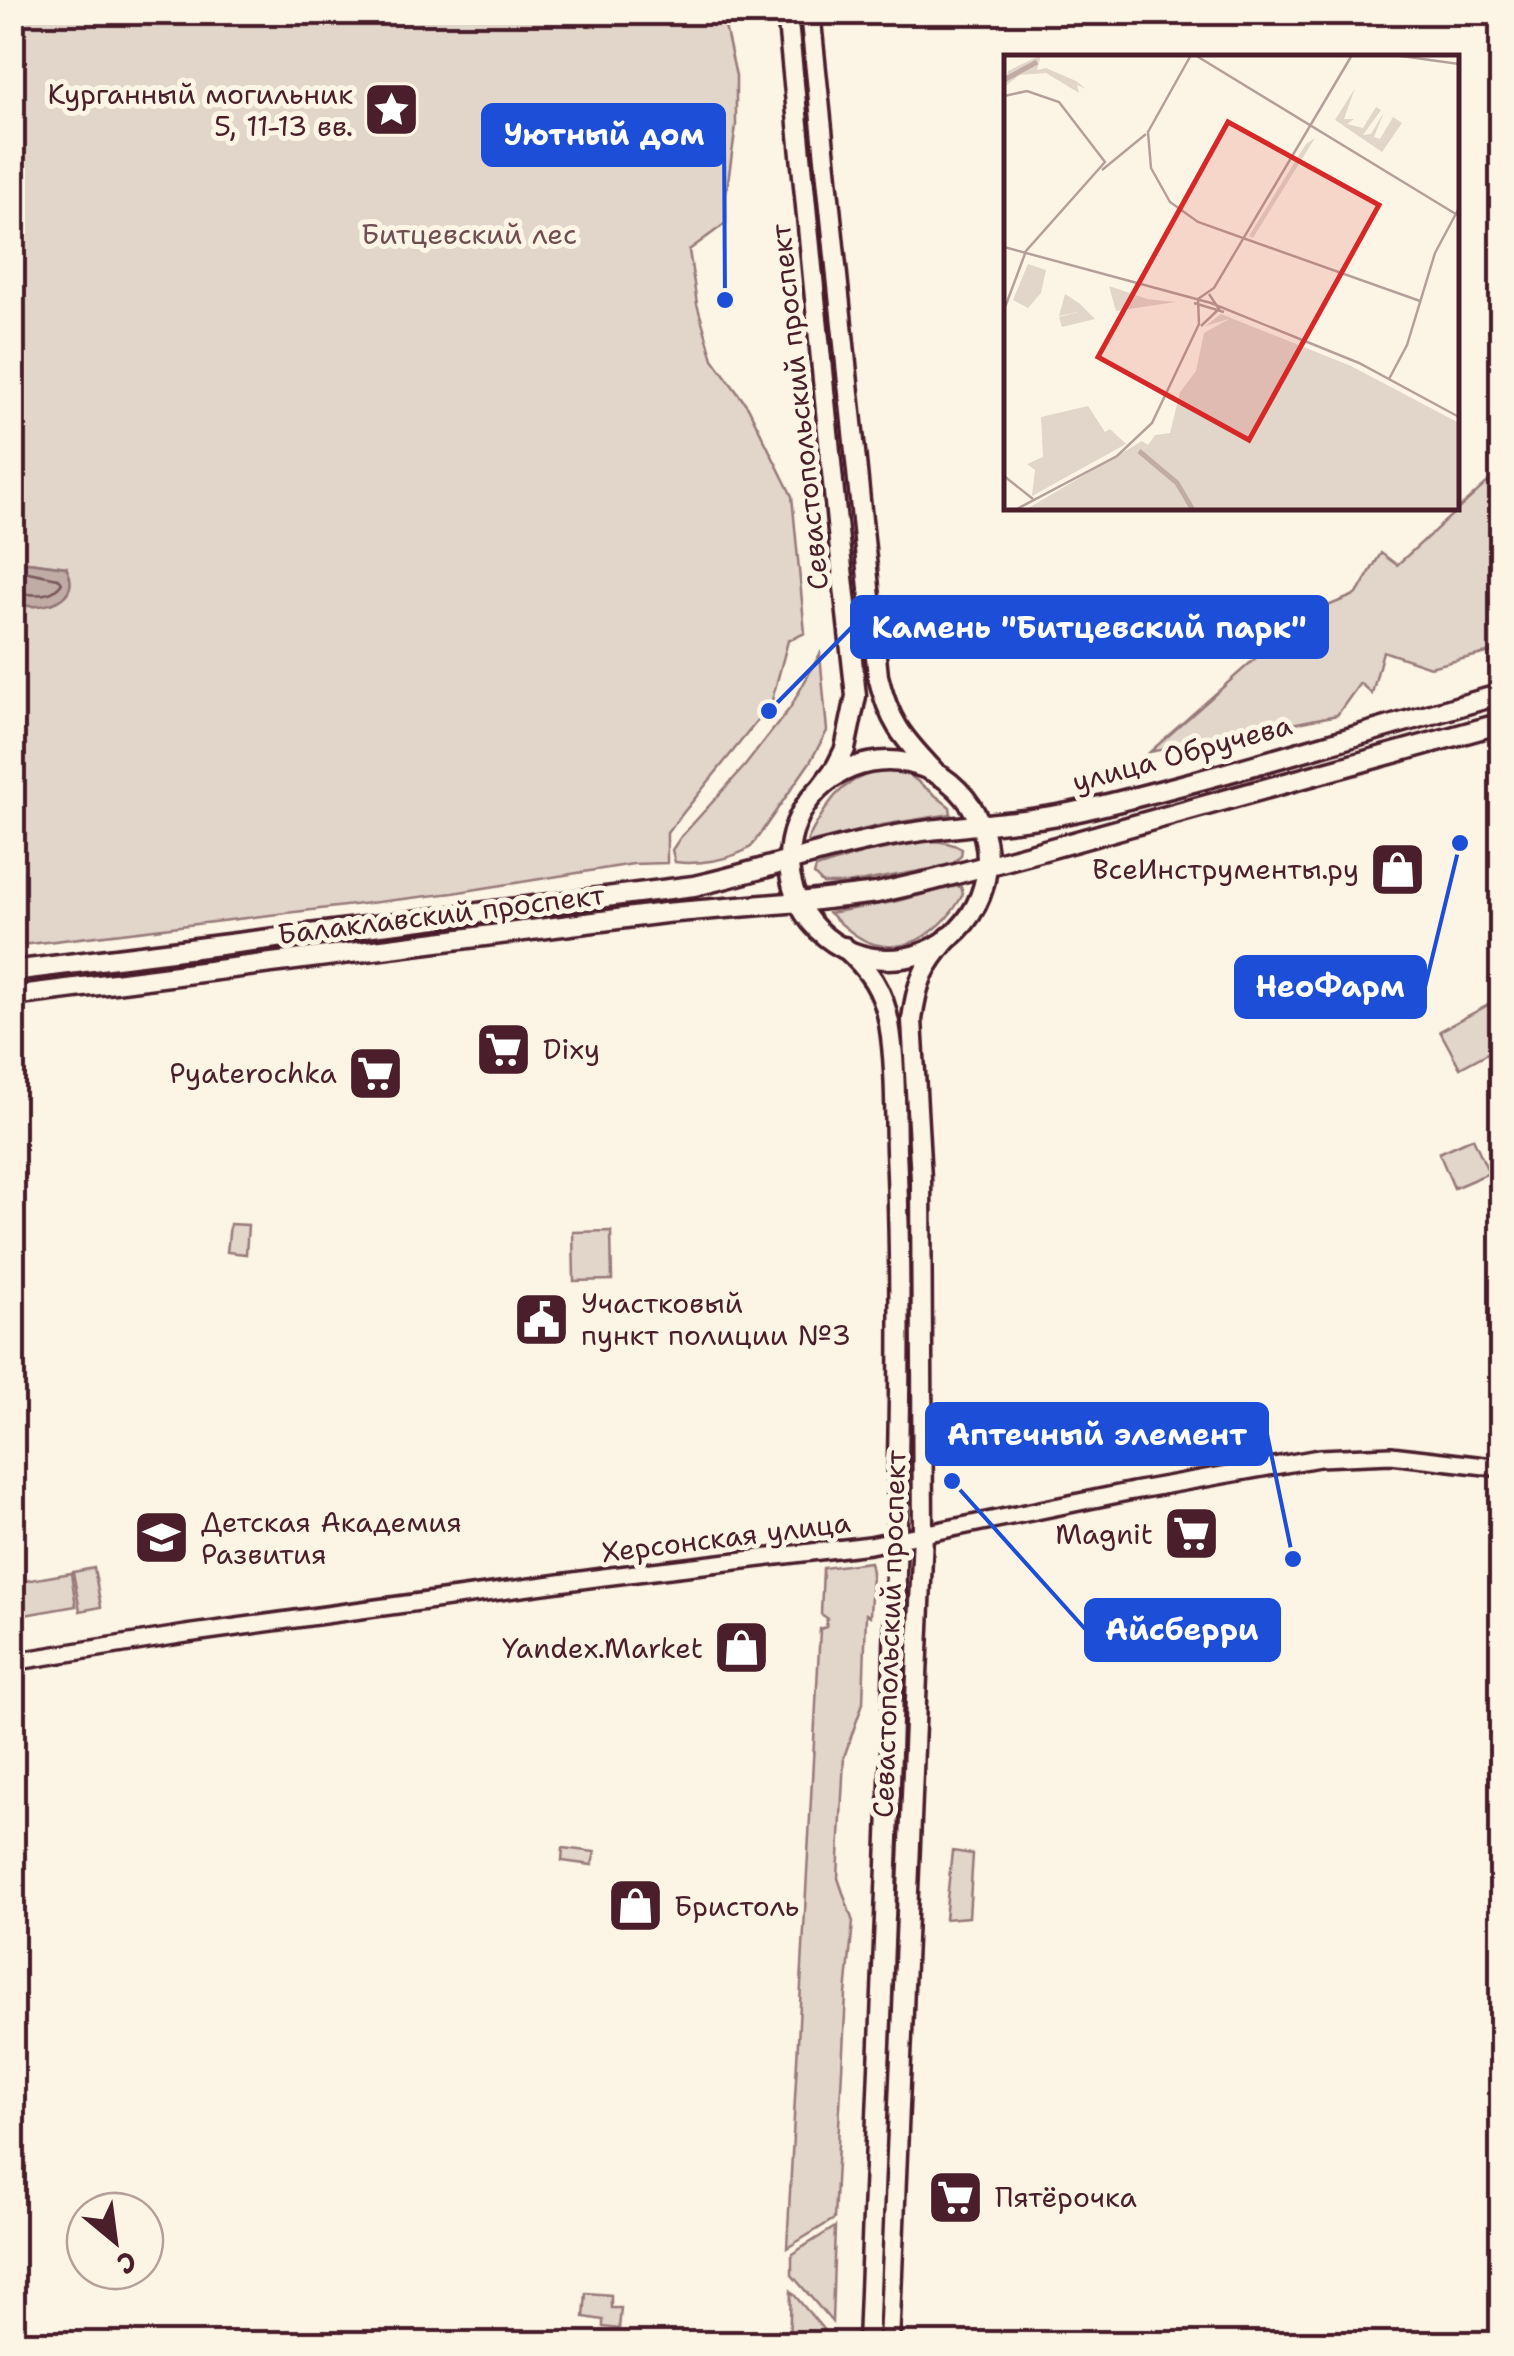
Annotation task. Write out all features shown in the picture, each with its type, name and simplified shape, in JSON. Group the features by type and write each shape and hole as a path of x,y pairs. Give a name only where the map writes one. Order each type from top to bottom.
{"main road":[{"name":"Севастопольский проспект","path":"787,12 856,696 844,749 797,826 787,864"},
{"name":"Севастопольский проспект","path":"810,12 878,676 897,730 960,795 979,824"},
{"name":"улица Обручева","path":"871,840 1026,820 1124,800 1502,694"},
{"name":"улица Обручева","path":"878,893 1502,723"},
{"path":"821,787 848,769 884,760 918,764 934,771"},
{"path":"979,824 988,866"},
{"name":"Балаклавский проспект","path":"12,971 694,886 871,840"},
{"path":"787,864 800,902"},
{"name":"Севастопольский проспект","path":"889,2344 923,1533 921,1180 912,1020 923,971 974,910 988,866"},
{"name":"Балаклавский проспект","path":"12,996 652,915 878,893"},
{"name":"Севастопольский проспект","path":"800,902 826,934 865,967 880,990 892,1058 899,1210 896,1630 868,2344"},
{"path":"844,948 892,961 932,950 949,938"}],"street":[{"name":"Херсонская улица","path":"12,1662 603,1577 870,1545 1195,1478 1318,1458 1390,1455 1502,1468"}],"green space":[{"name":"Битцевский лес","path":"13,13 722,13 736,76 736,126 726,223 689,250 697,304 713,359 748,407 792,496 805,633 788,641 771,704 667,833 667,863 633,864 453,893 13,946 13,601 31,606 66,567 28,562 13,566"},
{"path":"1501,470 1502,646 1430,667 1383,651 1372,694 1360,683 1337,715 1150,752 1268,647 1290,648 1308,614 1357,594 1381,553 1397,565"},
{"path":"820,654 827,731 751,847 714,861 675,862 672,850 680,838 790,708"},
{"path":"876,771 907,773 950,807 951,814 882,825 809,843 834,797 852,782"},
{"path":"928,841 958,847 962,849 961,856 942,867 847,884 823,884 814,875 816,868 863,853"},
{"path":"957,886 963,894 948,916 927,935 902,945 868,942 829,913 893,902"},
{"path":"1501,998 1501,1046 1460,1068 1440,1031"},
{"path":"1473,1138 1489,1173 1454,1188 1439,1153"},
{"path":"230,1224 248,1225 246,1254 227,1252"},
{"path":"611,1231 612,1280 574,1281 573,1232"},
{"path":"870,1562 863,1703 844,1757 838,1878 853,1922 834,2219 787,2248 820,1629 826,1627 827,1618 821,1614 823,1568"},
{"path":"94,1568 101,1607 80,1611 73,1572"},
{"path":"71,1573 76,1606 13,1617 13,1583"},
{"path":"563,1848 595,1852 592,1865 562,1861"},
{"path":"952,1851 973,1854 969,1917 945,1919"},
{"path":"835,2227 832,2322 792,2275 792,2254"},
{"path":"791,2291 832,2340 832,2343 789,2343"},
{"path":"586,2293 611,2295 611,2308 621,2308 619,2329 603,2327 603,2320 584,2317"}],"water":[{"path":"28,562 66,567 70,577 68,592 48,605 28,606 13,601 13,566"}],"place":[{"name":"Курганный могильник 5, 11-13 вв.","path":"392,110"},
{"name":"Уютный дом","path":"725,300"},
{"name":"Камень \"Битцевский парк\"","path":"769,711"},
{"name":"НеоФарм","path":"1460,843"},
{"name":"ВсеИнструменты.ру","path":"1398,869"},
{"name":"Dixy","path":"504,1049"},
{"name":"Pyaterochka","path":"376,1073"},
{"name":"Участковый пункт полиции №3","path":"542,1319"},
{"name":"Айсберри","path":"952,1481"},
{"name":"Magnit","path":"1192,1534"},
{"name":"Детская Академия Развития","path":"162,1538"},
{"name":"Аптечный элемент","path":"1293,1559"},
{"name":"Yandex.Market","path":"742,1648"},
{"name":"Бристоль","path":"635,1906"},
{"name":"Пятёрочка","path":"956,2197"}]}
